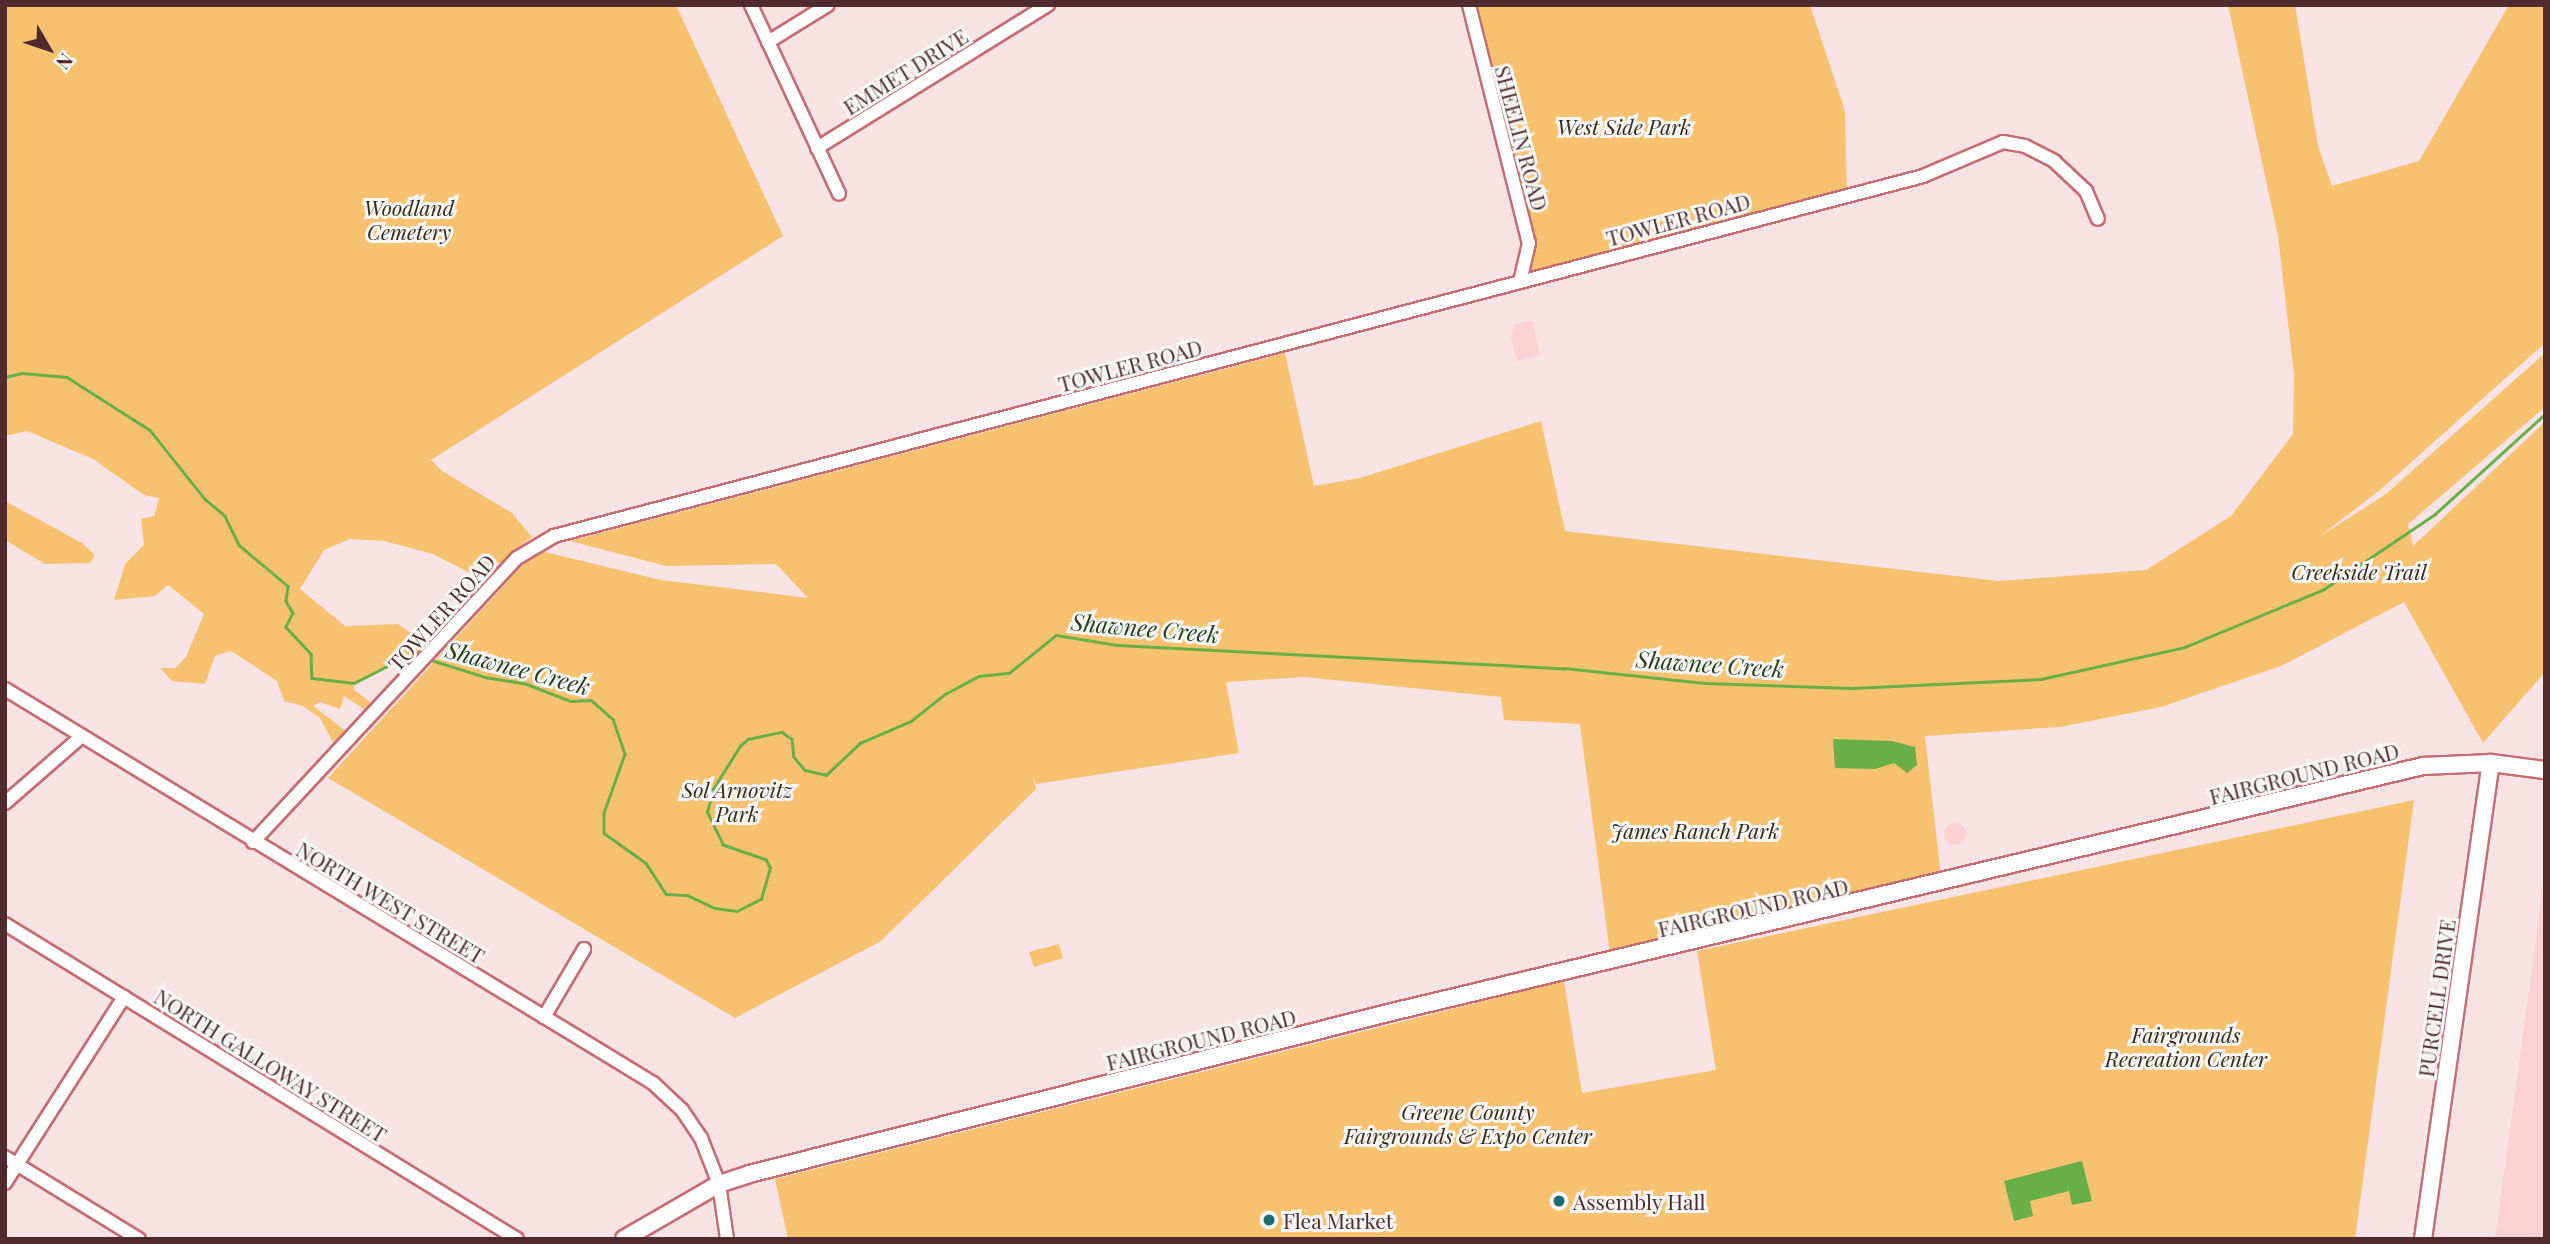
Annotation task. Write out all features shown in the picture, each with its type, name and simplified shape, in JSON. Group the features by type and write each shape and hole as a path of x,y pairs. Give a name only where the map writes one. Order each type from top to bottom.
{"street":[{"path":"751,5 839,194"},
{"path":"768,42 828,5"},
{"name":"EMMET DRIVE","path":"817,148 1048,5"},
{"name":"SHEELIN ROAD","path":"1469,5 1529,243 1520,281"},
{"name":"TOWLER ROAD","path":"253,842 517,558 554,536 1923,176 2003,142 2025,145 2054,161 2086,191 2098,219"},
{"name":"NORTH WEST STREET","path":"5,689 544,1017 667,1095 696,1130 719,1184 727,1239"},
{"path":"5,803 82,736"},
{"name":"FAIRGROUND ROAD","path":"624,1239 719,1184 973,1117 2376,776 2448,763 2491,763 2545,770"},
{"name":"PURCELL DRIVE","path":"2423,1239 2491,763"},
{"name":"NORTH GALLOWAY STREET","path":"5,924 517,1239"},
{"path":"544,1017 584,949"},
{"path":"5,1183 124,997"},
{"path":"5,1157 139,1239"}],"shaded area":[{"path":"1532,320 1540,355 1517,361 1511,339 1514,325"},
{"path":"1833,739 1892,741 1915,747 1917,765 1907,773 1894,763 1875,769 1835,768"},
{"path":"1955,823 1963,826 1966,834 1963,842 1955,845 1947,842 1944,834 1947,826"},
{"path":"2545,874 2545,1239 2495,1239 2507,1151"},
{"path":"2082,1161 2092,1201 2072,1205 2069,1191 2030,1201 2033,1216 2014,1221 2004,1181"}],"green space":[{"path":"5,5 676,5 783,236 431,460 442,471 512,513 532,537 520,546 661,580 808,598 776,564 666,566 570,541 1285,353 1314,486 1360,478 1541,421 1565,531 1999,581 2146,570 2231,516 2293,434 2294,375 2278,236 2228,5 2295,5 2318,146 2332,186 2419,161 2509,5 2545,5 2545,343 2380,490 2319,537 2386,494 2545,353 2545,407 2408,524 2413,546 2545,422 2545,672 2483,743 2404,602 2281,666 2161,707 2060,727 1925,736 1941,876 1610,954 1580,724 1504,720 1501,697 1304,677 1226,682 1239,753 1036,784 1033,776 1036,789 881,941 735,1018 328,778 520,568 495,562 497,566 484,580 433,554 384,541 350,539 324,550 300,589 345,626 398,624 409,632 424,632 433,638 417,657 402,658 354,683 354,690 373,704 367,711 344,696 340,709 320,702 313,706 347,732 335,746 320,718 303,706 284,701 277,681 231,651 215,656 205,684 172,681 160,668 175,668 186,657 204,614 168,585 155,596 114,600 125,564 144,545 141,519 154,516 159,498 144,495 93,459 27,431 5,436"},
{"name":"West Side Park","path":"1469,5 1810,5 1845,111 1847,195 1525,273 1505,144"},
{"path":"5,501 82,543 95,555 90,563 45,564 5,540"},
{"name":"Fairgrounds Recreation Center","path":"2414,800 2355,1239 788,1239 775,1179 1564,981 1582,1093 1716,1070 1697,951"},
{"path":"1059,944 1063,958 1034,967 1029,952"}],"waterway":[{"name":"Shawnee Creek","path":"5,377 22,373 67,377 150,430 205,499 225,516 239,545 288,586 286,601 293,613 286,627 311,654 312,678 354,683 403,658 418,657"},
{"name":"Shawnee Creek","path":"428,659 485,677 524,683 571,701 591,700 613,719 625,754 604,813 604,833 646,863 666,894 687,895 715,908 737,911 761,899 770,868 766,860 723,845 707,812 713,789 740,746 748,739 782,732 792,739 794,757 805,770 826,775 860,743 911,721 945,694 979,676 1009,673 1056,635 1118,645 1564,668 1704,683 1852,688 2041,679 2185,647 2324,589 2435,514 2545,414"}],"place":[{"name":"Assembly Hall","path":"1559,1201"},
{"name":"Flea Market","path":"1269,1220"}],"park label":[{"name":"Woodland Cemetery","path":"409,219"},
{"name":"Creekside Trail","path":"2359,571"},
{"name":"Sol Arnovitz Park","path":"737,801"},
{"name":"James Ranch Park","path":"1695,830"},
{"name":"Greene County Fairgrounds & Expo Center","path":"1468,1123"}]}
